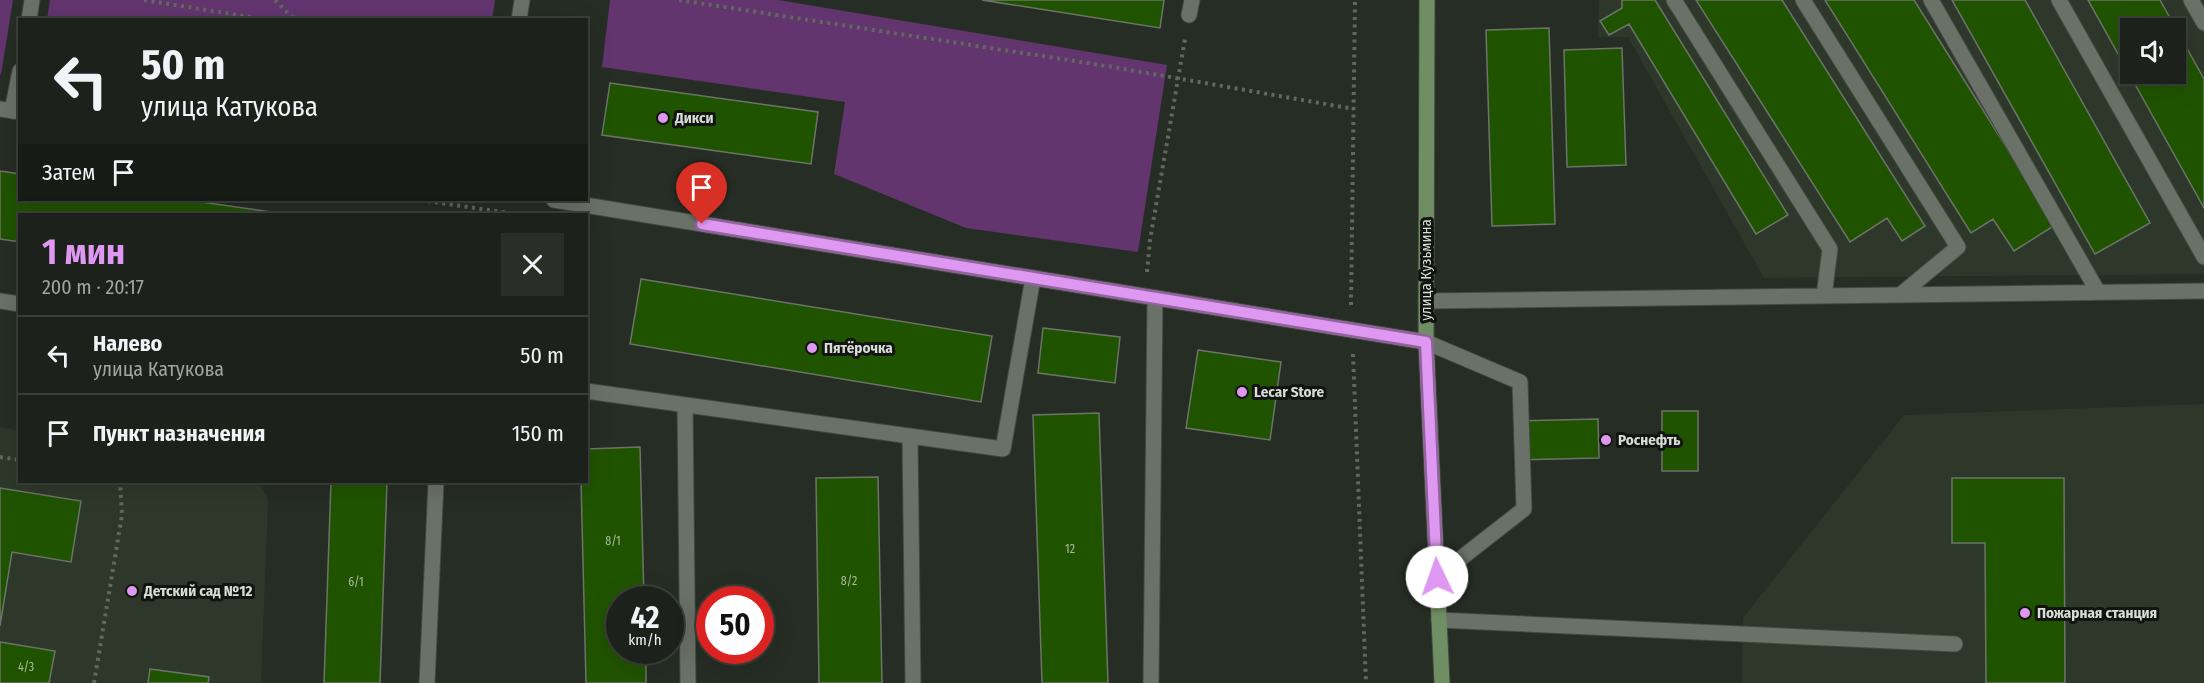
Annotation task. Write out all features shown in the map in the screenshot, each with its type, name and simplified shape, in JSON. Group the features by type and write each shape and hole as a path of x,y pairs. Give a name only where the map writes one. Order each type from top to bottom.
{"main road":[{"name":"улица Кузьмина","path":"1427,0 1426,342 1442,683"}],"street":[{"path":"29,18 32,0"},
{"path":"519,18 522,0"},
{"path":"1674,0 1830,249 1824,296"},
{"path":"1803,0 1958,246 1900,295"},
{"path":"1930,0 2098,292"},
{"path":"2059,0 2204,257"},
{"path":"2191,0 2204,22"},
{"path":"11,111 18,81"},
{"path":"557,201 583,209 1033,278 1426,342 1521,382 1524,509 1437,577"},
{"path":"588,391 1003,448 1033,278"},
{"path":"1426,301 2204,291"},
{"path":"1150,297 1151,683"},
{"path":"0,302 18,304"},
{"path":"685,405 688,683"},
{"path":"910,436 913,683"},
{"path":"427,683 436,483"},
{"path":"1438,620 1955,644"}],"path":[{"path":"144,0 257,18"},
{"path":"275,0 293,18"},
{"path":"680,0 1177,78 1354,109"},
{"path":"1150,297 1150,240 1190,7"},
{"path":"427,201 509,213"},
{"path":"467,201 468,207"},
{"path":"0,457 18,460"},
{"path":"94,683 122,515 120,483"}],"shaded area":[{"path":"0,0 13,0 1,75 0,74"},
{"path":"50,0 495,0 492,18 47,18"},
{"path":"610,0 778,0 1167,65 1138,252 966,228 834,174 845,102 602,67"},
{"path":"1599,0 2204,0 2204,274 1764,278 1628,37 1598,37"},
{"path":"2204,404 2204,683 1742,683 1743,618 1904,415"},
{"name":"Детский сад №12","path":"0,427 18,431 18,483 259,483 268,499 261,683 0,683"}],"building":[{"path":"982,0 1164,0 1160,28"},
{"path":"1622,0 1655,0 1788,215 1756,234 1629,24 1609,35 1600,21 1622,8"},
{"path":"1696,0 1782,0 1925,226 1902,241 1887,218 1850,242"},
{"path":"1825,0 1914,0 2055,225 2014,251 1993,219 1971,233"},
{"path":"1952,0 2025,0 2150,223 2095,254"},
{"path":"2088,0 2160,0 2170,18 2120,18 2120,57"},
{"path":"1549,28 1555,224 1492,226 1486,30"},
{"path":"2186,47 2204,79 2204,208 2135,84 2186,84"},
{"path":"1622,48 1626,165 1567,167 1564,50"},
{"path":"610,83 818,112 811,164 602,135"},
{"path":"0,171 18,174 18,201 194,201 278,213 18,213 18,242 0,239"},
{"path":"641,279 992,336 981,402 630,344"},
{"path":"1043,328 1120,337 1115,383 1038,373"},
{"path":"1198,350 1281,362 1270,440 1186,428"},
{"path":"1662,411 1698,411 1698,471 1662,471"},
{"path":"1099,413 1108,683 1042,683 1033,415"},
{"path":"1598,419 1599,458 1516,460 1515,421"},
{"path":"640,447 644,586 606,586 606,664 646,664 646,683 586,683 581,483 588,483 588,449"},
{"path":"878,477 882,683 819,683 816,478"},
{"name":"Пожарная станция","path":"1952,478 2064,478 2065,683 1986,683 1985,543 1952,543"},
{"path":"331,483 387,483 380,683 324,683"},
{"path":"0,488 81,501 71,562 12,552 0,626"},
{"path":"0,642 55,651 49,683 0,683"},
{"path":"150,669 209,677 208,683 148,683"}],"place":[{"name":"Дикси","path":"663,118"},
{"name":"Пятёрочка","path":"812,348"},
{"name":"Lecar Store","path":"1242,392"},
{"name":"Роснефть","path":"1606,440"},
{"name":"Детский сад №12","path":"132,591"},
{"name":"Пожарная станция","path":"2025,613"}],"route":[{"path":"702,224 1426,342 1437,577"}]}
